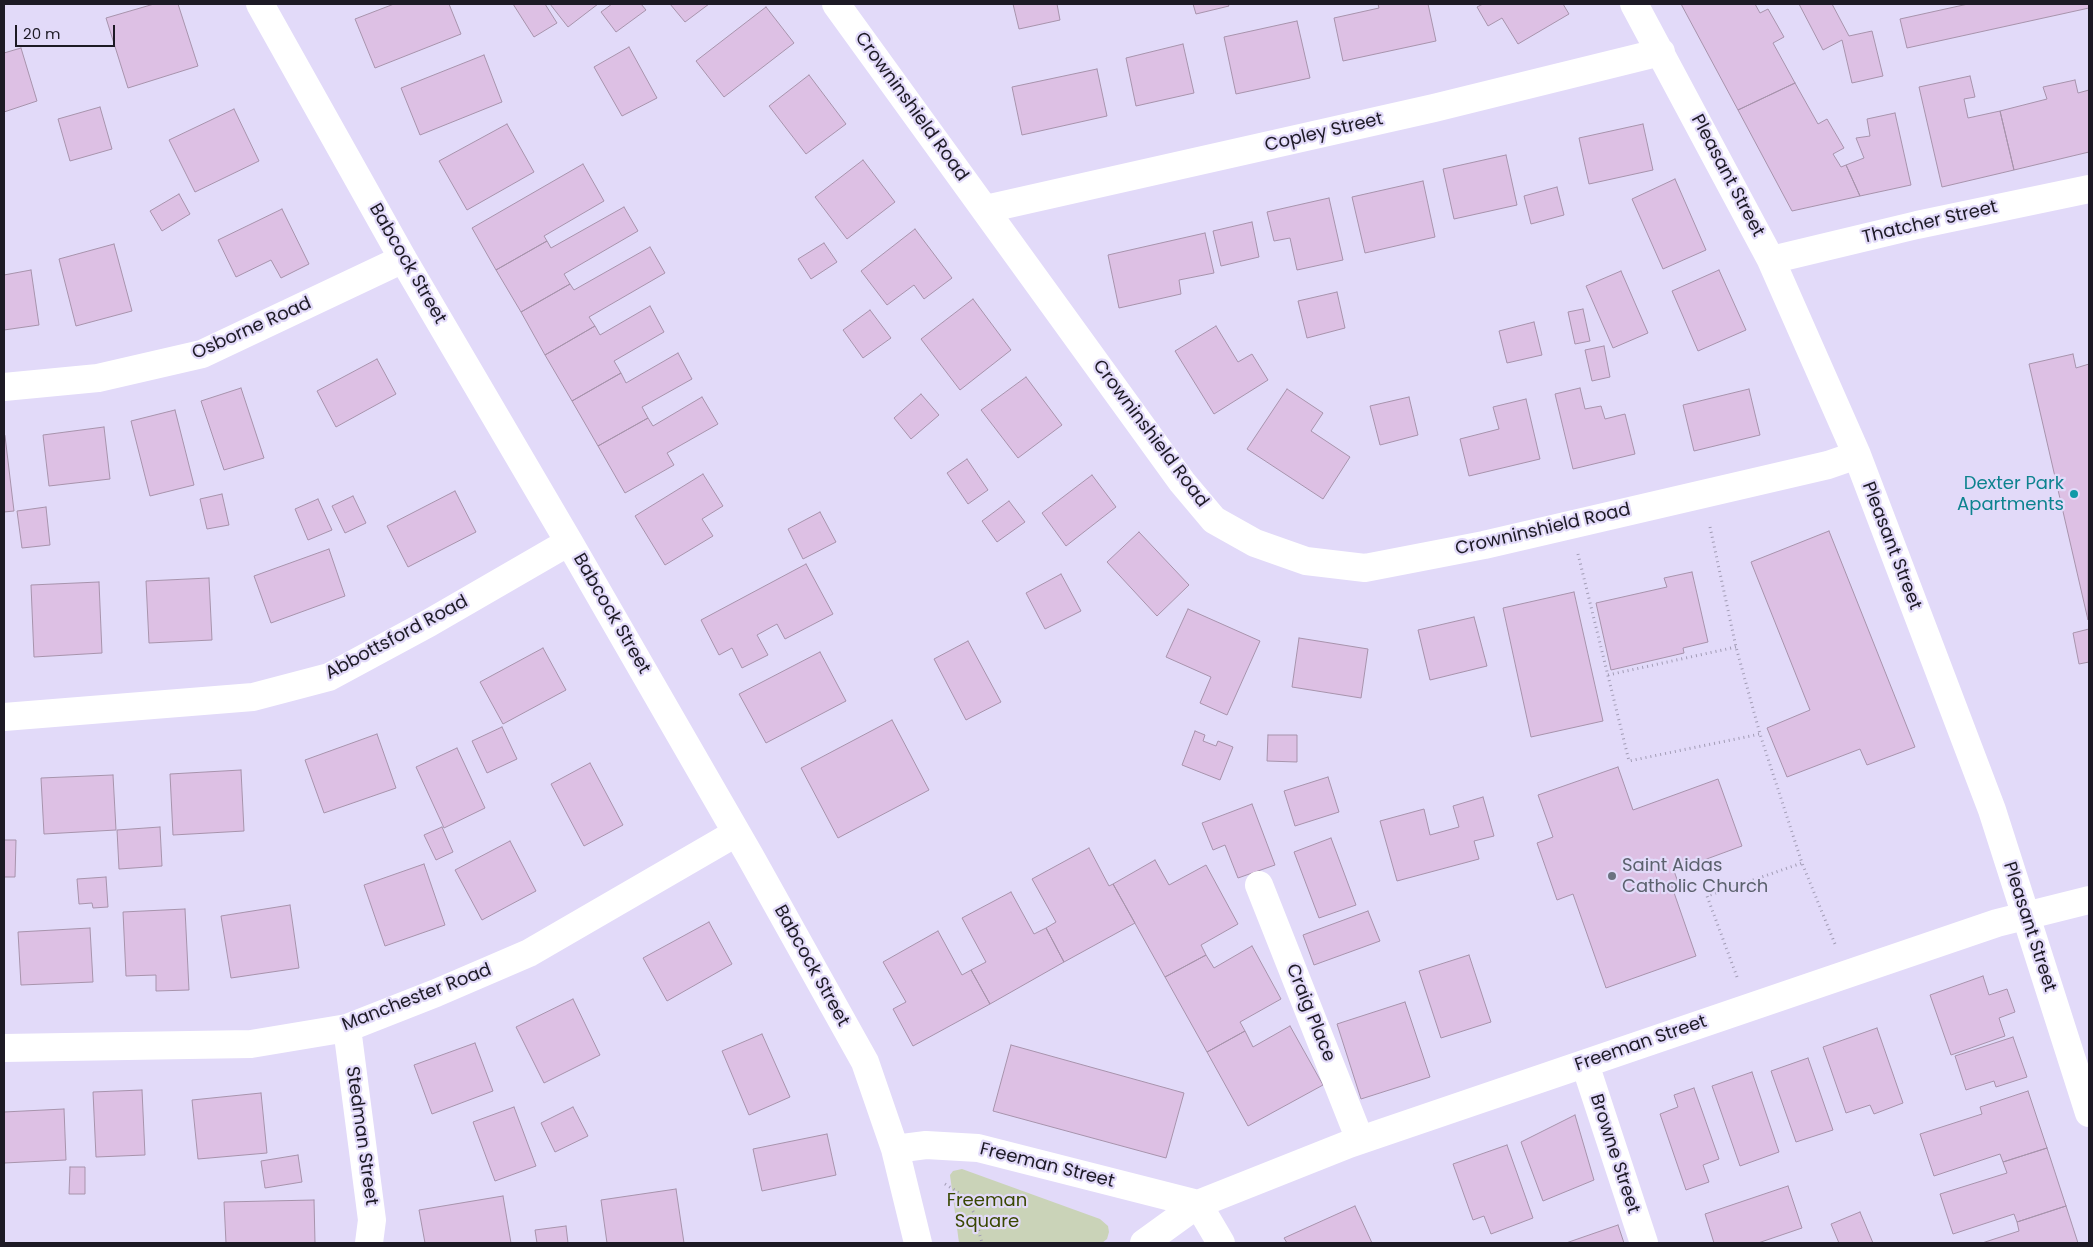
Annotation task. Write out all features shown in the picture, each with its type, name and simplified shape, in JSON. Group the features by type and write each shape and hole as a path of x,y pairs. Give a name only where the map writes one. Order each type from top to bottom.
{"street":[{"name":"Babcock Street","path":"260,4 403,259 569,542 865,1062 895,1149 918,1243"},
{"name":"Crowninshield Road","path":"836,4 1182,482 1214,520 1255,543 1306,561 1364,568 1484,545 1828,465 1857,455"},
{"name":"Pleasant Street","path":"1634,4 1771,260 1857,455 1992,810 2089,1113"},
{"name":"Copley Street","path":"986,209 1424,110 1660,52"},
{"name":"Thatcher Street","path":"1771,260 1917,225 2089,188"},
{"name":"Osborne Road","path":"4,387 98,378 202,354 403,259"},
{"name":"Abbottsford Road","path":"4,717 253,697 329,677 569,542"},
{"name":"Manchester Road","path":"4,1048 251,1044 347,1028 436,993 528,953 736,833"},
{"name":"Craig Place","path":"1259,885 1360,1140"},
{"name":"Freeman Street","path":"1144,1243 1198,1204 1360,1140 1997,923 2089,900"},
{"name":"Stedman Street","path":"347,1028 372,1220 369,1243"},
{"name":"Browne Street","path":"1585,1064 1644,1243"},
{"name":"Freeman Street","path":"895,1149 926,1145 978,1148 1198,1204"},
{"path":"1198,1204 1221,1243"}],"path":[{"path":"1710,527 1736,648 1760,734 1802,863 1835,944"},
{"path":"1578,554 1629,761 1760,734"},
{"path":"1608,675 1736,648"},
{"path":"1737,977 1707,896 1802,863"},
{"path":"945,1184 964,1196 974,1213 982,1243"}],"green space":[{"name":"Freeman Square","path":"962,1169 1100,1219 1108,1226 1107,1239 1102,1243 959,1243 950,1175 953,1171"}],"building":[{"path":"154,4 178,4 198,66 128,88 106,18"},
{"path":"394,4 449,4 461,34 375,68 355,19"},
{"path":"513,4 545,4 557,23 534,37"},
{"path":"550,4 598,4 568,27"},
{"path":"612,4 641,4 646,10 616,32 601,12"},
{"path":"670,4 709,4 685,22"},
{"path":"1013,4 1057,4 1060,20 1019,29"},
{"path":"1193,4 1228,4 1229,6 1196,14"},
{"path":"1378,4 1428,4 1436,41 1343,61 1334,18 1379,8"},
{"path":"1483,4 1563,4 1569,14 1518,44 1502,18 1488,26 1477,7"},
{"path":"1681,4 1755,4 1760,13 1768,9 1784,37 1773,43 1795,83 1738,110"},
{"path":"1799,4 1832,4 1849,36 1872,31 1883,76 1852,83 1842,40 1823,50"},
{"path":"1968,4 2089,4 2089,8 1907,48 1900,19"},
{"path":"766,7 794,43 724,97 696,61"},
{"path":"1297,21 1310,78 1236,94 1224,37"},
{"path":"1183,44 1194,93 1136,106 1126,58"},
{"path":"629,47 657,98 622,116 594,67"},
{"path":"21,48 37,101 4,112 4,53"},
{"path":"484,55 502,102 420,135 401,88"},
{"path":"1097,69 1107,116 1022,135 1012,87"},
{"path":"809,75 846,124 806,154 769,106"},
{"path":"1970,76 1975,97 1964,99 1968,118 2000,111 2014,170 1942,187 1919,87"},
{"path":"2075,80 2078,93 2089,90 2089,152 2014,170 2000,111 2047,99 2043,87"},
{"path":"1795,83 1818,124 1827,119 1844,148 1833,154 1841,167 1846,165 1860,196 1792,211 1738,110"},
{"path":"100,107 112,149 70,161 58,119"},
{"path":"234,109 259,161 195,192 169,140"},
{"path":"1895,113 1911,185 1860,196 1846,165 1864,158 1856,138 1870,136 1867,119"},
{"path":"507,124 534,172 467,210 439,161"},
{"path":"1643,124 1653,170 1589,184 1579,138"},
{"path":"1506,155 1517,205 1454,219 1443,169"},
{"path":"863,160 895,202 847,239 815,197"},
{"path":"583,164 604,201 544,236 547,241 496,270 472,228"},
{"path":"1675,179 1706,250 1663,269 1632,199"},
{"path":"1423,181 1435,237 1365,253 1352,197"},
{"path":"1557,187 1564,215 1531,224 1524,196"},
{"path":"179,194 190,214 162,231 150,211"},
{"path":"1329,198 1343,260 1297,270 1290,238 1274,241 1267,212"},
{"path":"624,207 638,231 564,274 570,284 521,312 496,270 547,241 551,248"},
{"path":"282,209 309,264 281,278 271,260 236,277 218,240"},
{"path":"1252,222 1259,257 1221,266 1213,231"},
{"path":"915,229 952,278 924,299 914,285 887,305 861,271"},
{"path":"1205,233 1214,273 1179,280 1181,294 1119,308 1108,255"},
{"path":"824,243 837,262 811,279 798,259"},
{"path":"114,244 132,311 76,326 59,259"},
{"path":"650,247 665,273 589,317 595,326 545,355 521,312 570,284 574,290"},
{"path":"31,270 39,325 4,330 4,275"},
{"path":"1719,270 1746,330 1698,351 1672,291"},
{"path":"1621,271 1648,333 1613,348 1586,286"},
{"path":"1337,292 1345,328 1307,338 1298,301"},
{"path":"973,299 1011,350 960,390 921,339"},
{"path":"650,306 664,332 614,361 621,373 572,401 545,355 595,326 600,335"},
{"path":"1583,309 1590,341 1575,344 1568,312"},
{"path":"870,310 891,338 863,358 843,330"},
{"path":"1534,322 1542,355 1507,363 1499,331"},
{"path":"1216,326 1238,362 1252,354 1268,380 1214,414 1175,351"},
{"path":"1604,346 1610,377 1592,381 1585,350"},
{"path":"678,353 692,379 642,407 648,418 598,446 572,401 621,373 626,383"},
{"name":"Dexter Park Apartments","path":"2073,354 2076,368 2089,364 2088,620 2029,364"},
{"path":"377,359 396,394 336,427 317,391"},
{"path":"1026,377 1062,425 1018,458 981,410"},
{"path":"241,388 264,458 224,470 201,401"},
{"path":"1580,388 1585,409 1601,406 1605,419 1625,414 1635,454 1573,469 1555,394"},
{"path":"1287,389 1323,413 1311,431 1350,457 1323,499 1247,449"},
{"path":"1749,389 1760,435 1694,451 1683,405"},
{"path":"921,394 939,415 911,439 894,418"},
{"path":"702,397 718,424 667,453 674,465 625,493 598,446 648,418 653,426"},
{"path":"1409,397 1418,435 1380,445 1370,406"},
{"path":"1526,399 1540,459 1469,476 1460,439 1499,429 1493,407"},
{"path":"175,410 194,485 150,496 131,421"},
{"path":"104,427 110,479 49,486 43,435"},
{"path":"4,437 14,511 4,512"},
{"path":"967,459 988,490 968,504 947,473"},
{"path":"703,474 723,506 702,519 713,536 665,565 635,516"},
{"path":"1092,475 1116,507 1066,546 1042,513"},
{"path":"455,491 476,532 408,567 387,526"},
{"path":"222,494 229,525 207,529 200,499"},
{"path":"353,496 366,523 345,533 332,506"},
{"path":"318,499 332,530 308,540 295,509"},
{"path":"1009,501 1025,522 997,542 982,521"},
{"path":"46,507 50,545 22,548 17,511"},
{"path":"820,512 836,542 803,559 788,529"},
{"path":"1829,531 1915,747 1867,765 1860,749 1787,777 1767,728 1810,710 1751,562"},
{"path":"1139,532 1189,585 1157,616 1107,562"},
{"path":"329,549 345,596 271,623 254,576"},
{"path":"806,564 833,614 785,639 777,624 757,635 768,655 742,668 732,648 719,655 701,620"},
{"path":"1692,572 1708,642 1683,648 1684,653 1611,670 1596,603 1667,587 1664,578"},
{"path":"1061,574 1081,611 1045,629 1026,593"},
{"path":"209,578 212,640 149,643 146,581"},
{"path":"99,582 102,653 34,657 31,585"},
{"path":"1574,592 1603,721 1531,737 1503,608"},
{"path":"1188,609 1260,641 1227,715 1200,703 1211,677 1166,657"},
{"path":"1474,617 1487,666 1430,680 1418,630"},
{"path":"2089,629 2089,662 2079,664 2073,633"},
{"path":"1299,638 1368,649 1361,698 1292,687"},
{"path":"968,641 1001,702 966,720 934,659"},
{"path":"543,648 566,690 503,724 480,682"},
{"path":"820,652 846,701 766,743 739,694"},
{"path":"892,720 929,790 838,838 801,768"},
{"path":"502,727 517,759 487,773 472,741"},
{"path":"1195,731 1205,735 1203,741 1216,746 1218,741 1233,747 1220,780 1182,765"},
{"path":"377,734 396,788 324,813 305,760"},
{"path":"1268,735 1297,735 1297,762 1267,761"},
{"path":"457,748 485,808 444,828 416,767"},
{"path":"590,763 623,825 584,846 551,784"},
{"name":"Saint Aidas Catholic Church","path":"1618,767 1633,810 1718,779 1742,846 1674,871 1678,882 1671,884 1696,956 1606,988 1573,894 1557,900 1537,843 1553,837 1538,795"},
{"path":"241,770 244,831 173,835 170,774"},
{"path":"113,775 116,830 44,834 41,778"},
{"path":"1328,777 1339,812 1295,826 1284,791"},
{"path":"1483,797 1494,836 1474,841 1479,859 1397,881 1380,821 1424,809 1430,835 1459,827 1453,806"},
{"path":"1252,804 1275,865 1238,878 1225,845 1213,850 1202,823"},
{"path":"160,827 162,866 119,869 117,830"},
{"path":"442,827 453,852 436,860 424,835"},
{"path":"1331,838 1356,905 1319,918 1294,852"},
{"path":"4,840 16,840 15,877 4,877"},
{"path":"510,841 536,891 482,920 455,870"},
{"path":"1089,848 1109,886 1113,884 1135,923 1064,962 1046,928 1056,922 1032,879"},
{"path":"1155,860 1169,885 1206,865 1238,924 1201,945 1206,955 1165,977 1113,884"},
{"path":"424,864 445,925 385,946 364,885"},
{"path":"106,877 108,907 93,908 92,903 79,904 77,879"},
{"path":"1011,892 1034,934 1046,928 1064,962 990,1004 971,970 986,962 962,918"},
{"path":"290,905 299,968 231,978 221,916"},
{"path":"185,909 189,990 156,991 156,975 126,976 123,912"},
{"path":"1368,911 1380,941 1314,965 1303,935"},
{"path":"709,922 732,964 667,1001 643,958"},
{"path":"90,928 93,982 21,985 18,932"},
{"path":"938,931 962,975 971,970 990,1004 913,1046 893,1009 906,1002 883,962"},
{"path":"1252,946 1281,999 1240,1022 1245,1031 1207,1052 1165,977 1206,955 1214,968"},
{"path":"1469,955 1491,1022 1441,1038 1419,971"},
{"path":"1983,976 1989,995 2007,989 2015,1012 1999,1018 2005,1036 1951,1055 1930,995"},
{"path":"573,999 600,1055 544,1083 516,1027"},
{"path":"1405,1002 1430,1077 1361,1099 1337,1024"},
{"path":"1290,1026 1323,1085 1248,1126 1207,1052 1245,1031 1253,1047"},
{"path":"1877,1028 1903,1103 1874,1114 1870,1105 1846,1113 1823,1047"},
{"path":"762,1034 790,1097 749,1115 722,1051"},
{"path":"2013,1037 2027,1077 1996,1087 1994,1081 1966,1090 1955,1056"},
{"path":"475,1043 493,1091 432,1114 414,1065"},
{"path":"1011,1045 1184,1093 1166,1158 993,1111"},
{"path":"1808,1058 1833,1130 1796,1142 1771,1071"},
{"path":"1752,1072 1779,1152 1740,1166 1712,1086"},
{"path":"1694,1088 1719,1159 1703,1165 1709,1182 1686,1190 1660,1114 1678,1107 1674,1095"},
{"path":"142,1090 145,1155 96,1157 93,1092"},
{"path":"2028,1091 2047,1148 2003,1162 2000,1154 1934,1176 1920,1134 1982,1114 1980,1107"},
{"path":"261,1093 267,1153 198,1159 192,1100"},
{"path":"514,1107 536,1166 495,1181 473,1122"},
{"path":"573,1107 588,1136 555,1152 541,1123"},
{"path":"64,1109 66,1160 4,1163 4,1112"},
{"path":"1575,1115 1594,1180 1543,1201 1521,1142"},
{"path":"827,1134 836,1175 762,1191 753,1149"},
{"path":"1507,1145 1533,1218 1491,1234 1484,1216 1473,1220 1453,1164"},
{"path":"2047,1148 2066,1206 2017,1222 2014,1214 1953,1234 1940,1194 2007,1173 2003,1162"},
{"path":"298,1155 302,1182 265,1188 261,1161"},
{"path":"70,1167 85,1167 85,1194 69,1194"},
{"path":"1788,1186 1802,1228 1758,1243 1714,1243 1705,1214"},
{"path":"676,1189 684,1243 607,1243 601,1200"},
{"path":"503,1196 511,1243 425,1243 419,1210"},
{"path":"314,1200 315,1243 226,1243 224,1202"},
{"path":"1355,1206 1372,1243 1287,1243 1284,1238"},
{"path":"2066,1206 2078,1243 1982,1243 2019,1231 2017,1222"},
{"path":"1860,1212 1873,1243 1839,1243 1831,1224"},
{"path":"1618,1225 1624,1243 1566,1243"},
{"path":"566,1226 568,1243 537,1243 535,1230"}],"place":[{"name":"Dexter Park Apartments","path":"2074,494"},
{"name":"Saint Aidas Catholic Church","path":"1612,876"}]}
